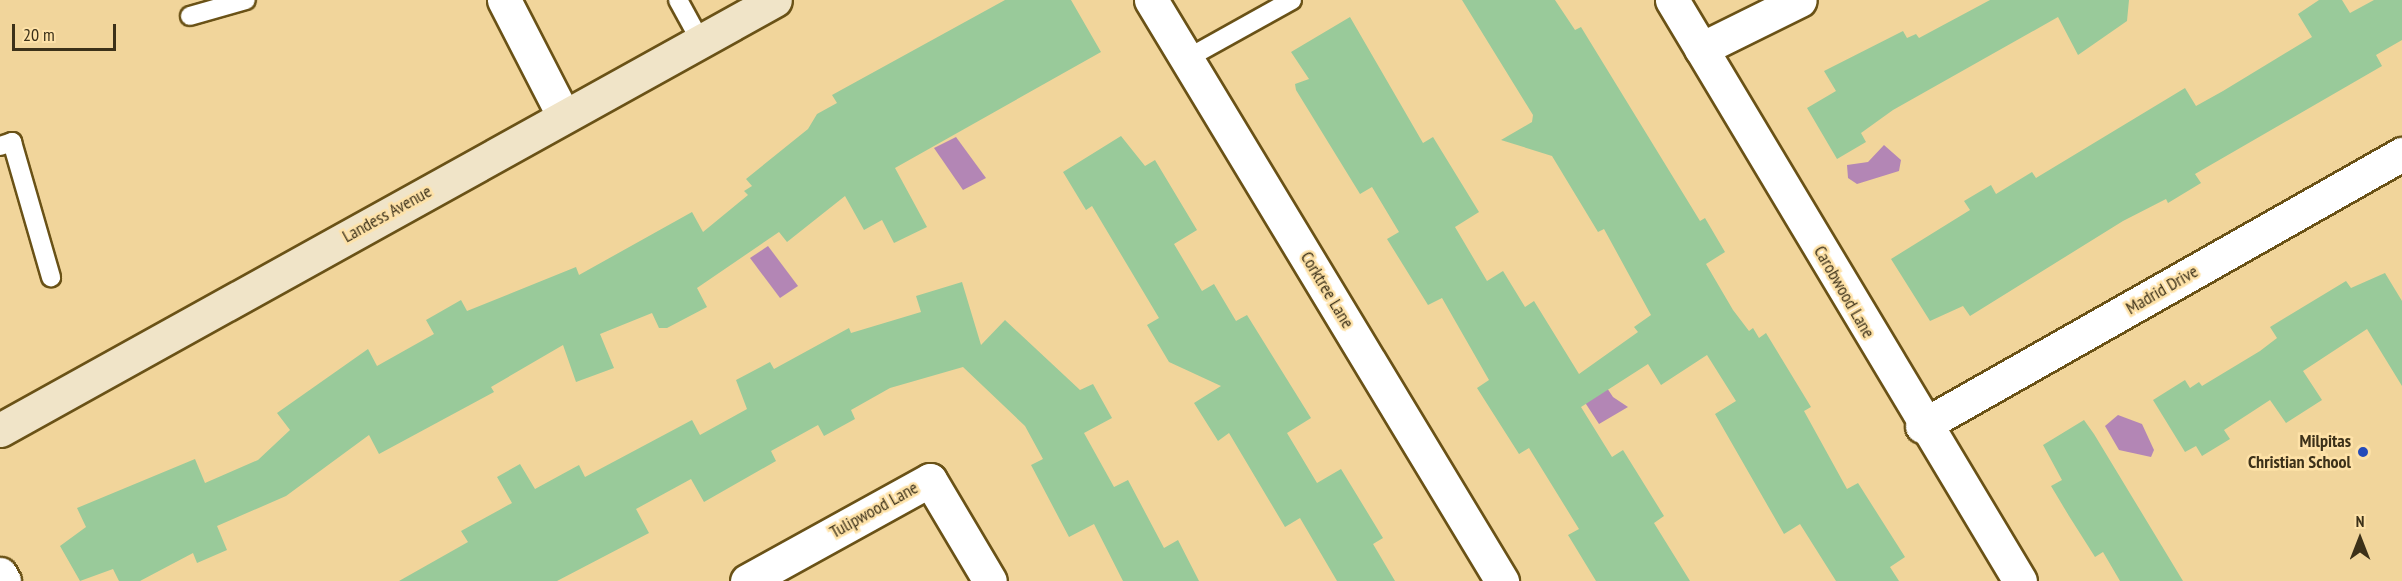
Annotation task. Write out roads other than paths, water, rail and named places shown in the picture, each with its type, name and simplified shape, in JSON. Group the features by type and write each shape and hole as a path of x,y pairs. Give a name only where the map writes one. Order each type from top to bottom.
{"main road":[{"name":"Landess Avenue","path":"0,430 563,115 775,0"}],"street":[{"path":"504,0 563,115"},
{"name":"Corktree Lane","path":"1151,0 1502,581"},
{"name":"Carobwood Lane","path":"1672,0 1922,426 2020,581"},
{"path":"1701,49 1800,0"},
{"name":"Madrid Drive","path":"1922,426 2402,154"},
{"name":"Tulipwood Lane","path":"747,581 930,480 990,581"},
{"path":"0,574 4,581"}],"lane":[{"path":"190,16 246,0"},
{"path":"678,0 701,42"},
{"path":"1188,58 1292,0"},
{"path":"0,146 12,142 51,276"}],"place":[{"name":"Milpitas Christian School","path":"2363,452"}]}
